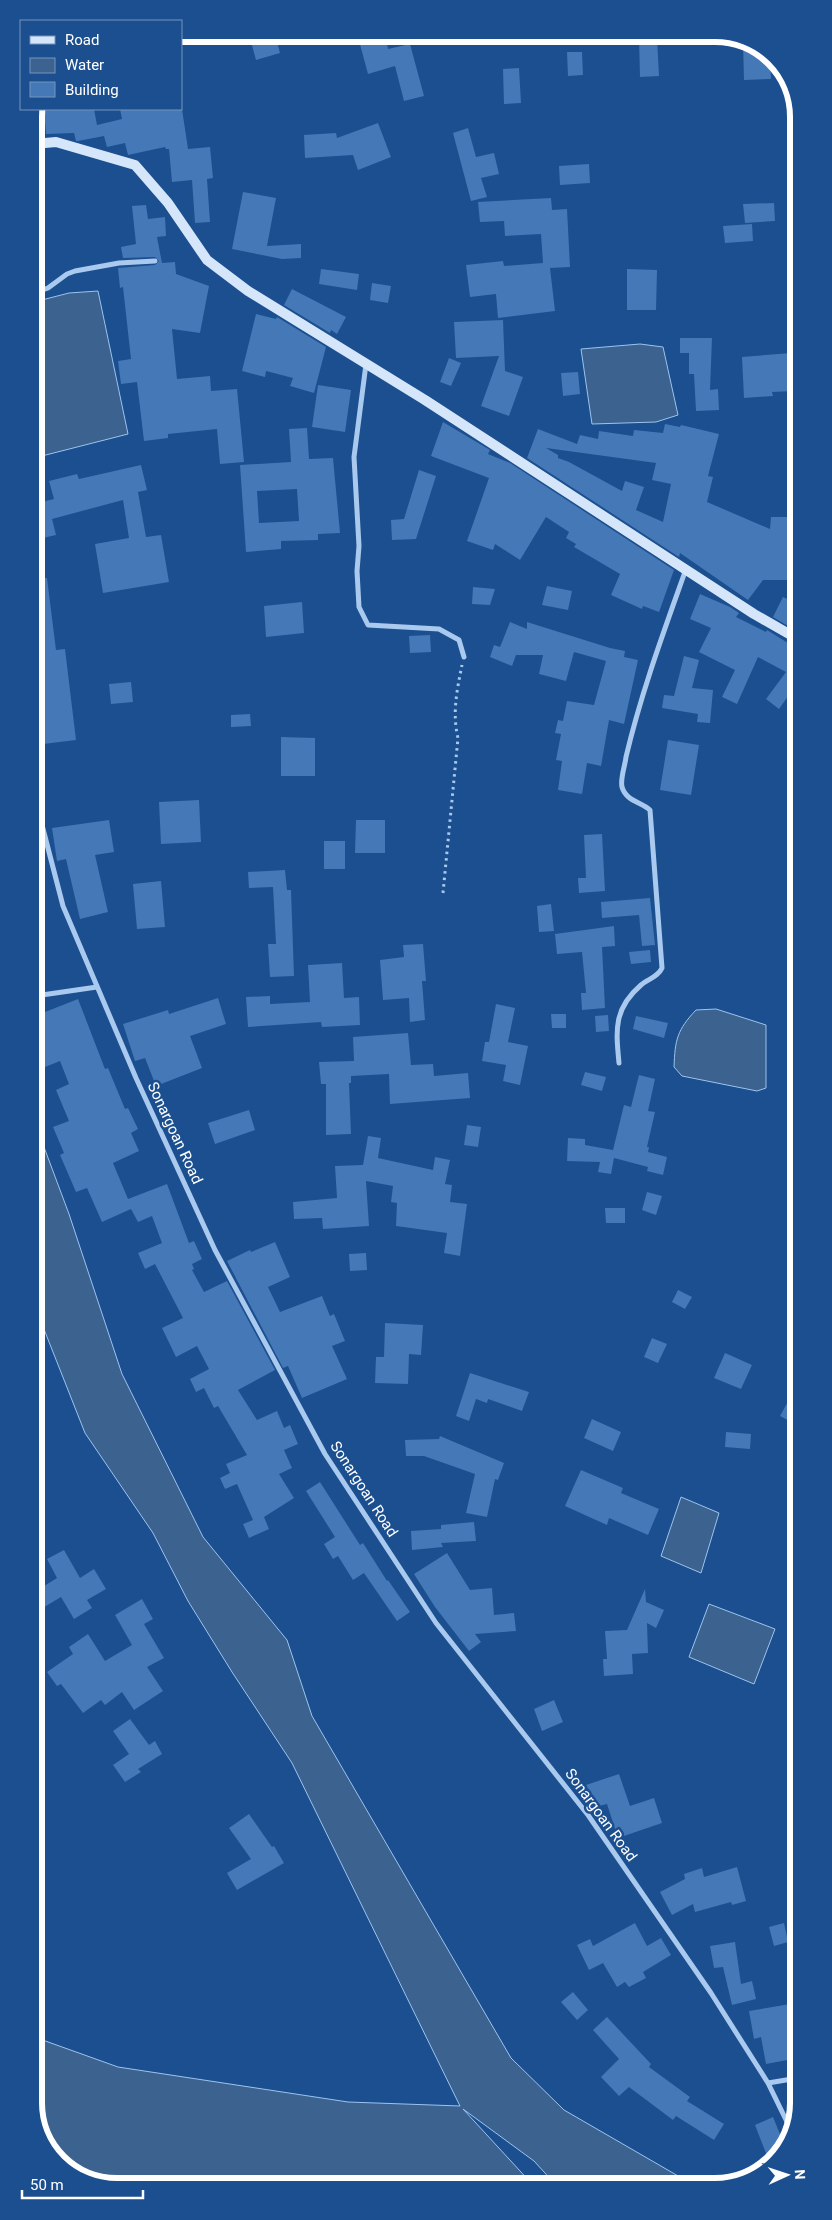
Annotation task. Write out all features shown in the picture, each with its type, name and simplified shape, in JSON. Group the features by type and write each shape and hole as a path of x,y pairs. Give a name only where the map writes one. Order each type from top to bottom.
{"main road":[{"path":"43,143 56,142 135,165 168,202 206,260 248,292 366,364 754,614 790,635"}],"street":[{"path":"43,290 75,271 119,263 155,262"},
{"path":"366,364 354,457 359,546 357,572 359,607 368,625 439,629 459,640 464,657"},
{"path":"619,1064 617,1018 625,1004 641,986 660,973 662,968 650,810 643,804 633,801 625,794 621,786 629,744 656,652 686,569"},
{"name":"Sonargoan Road","path":"43,827 63,906 136,1078 215,1250 326,1454 436,1624 588,1815 710,1993 768,2083 787,2122"},
{"path":"43,995 97,987"},
{"path":"768,2083 790,2079"}],"path":[{"path":"442,893 458,738 455,725 455,697 464,657"}],"water":[{"path":"98,291 128,434 43,456 43,300 69,293"},
{"path":"640,344 663,347 678,415 656,422 592,424 581,349"},
{"path":"716,1009 766,1025 766,1088 757,1091 682,1076 674,1067 676,1042 685,1024 696,1010"},
{"path":"42,1143 69,1214 122,1374 203,1537 287,1640 312,1716 511,2058 564,2110 682,2178 549,2178 534,2161 463,2109 526,2178 112,2177 89,2172 72,2162 61,2152 50,2136 43,2113 42,2040 118,2067 348,2102 460,2106 292,1763 188,1601 153,1533 85,1433 42,1325"},
{"path":"681,1497 719,1513 701,1573 661,1556"},
{"path":"709,1604 775,1629 754,1684 689,1657"}],"building":[{"path":"251,42 277,42 280,53 256,60"},
{"path":"359,42 387,42 388,49 410,44 424,96 404,101 395,66 368,74"},
{"path":"639,43 657,43 659,76 640,77"},
{"path":"743,48 764,61 771,68 771,79 744,80"},
{"path":"567,52 582,52 583,75 568,76"},
{"path":"519,68 521,103 504,104 503,69"},
{"path":"182,109 188,149 210,147 213,178 207,179 210,222 195,223 192,180 172,182 169,149 165,147 128,155 125,143 107,147 104,136 76,141 74,133 46,134 44,110 94,110 97,125 122,119 120,110"},
{"path":"378,123 391,157 358,170 353,155 305,158 304,135 336,133 337,138"},
{"path":"468,128 476,157 494,153 499,174 481,178 487,197 471,201 453,133"},
{"path":"589,164 590,183 560,185 559,166"},
{"path":"243,192 276,198 267,246 301,244 301,258 282,259 232,249"},
{"path":"551,198 552,210 567,209 570,267 550,268 555,311 498,318 496,294 470,297 466,265 503,261 504,266 543,263 541,234 505,236 504,221 480,222 478,202"},
{"path":"774,203 775,221 745,223 743,204"},
{"path":"146,205 148,219 165,217 166,236 157,237 162,263 175,262 176,274 209,286 200,333 172,329 177,379 210,376 211,391 237,389 244,462 220,464 217,429 168,434 168,438 144,441 137,382 121,384 118,361 131,359 123,287 120,288 118,268 155,265 159,261 155,257 123,258 121,247 136,244 132,206"},
{"path":"752,224 753,241 725,243 723,226"},
{"path":"321,269 359,274 357,290 319,284"},
{"path":"627,269 657,270 656,310 627,310"},
{"path":"372,283 391,286 388,303 370,300"},
{"path":"292,289 346,317 337,334 331,330 330,333 284,305"},
{"path":"256,314 276,319 277,317 326,347 314,393 290,386 293,378 266,371 265,377 242,371"},
{"path":"503,320 505,371 523,377 509,416 481,406 499,356 456,358 454,322"},
{"path":"680,338 712,338 710,390 718,389 719,410 696,411 694,374 689,374 689,353 680,353"},
{"path":"790,353 790,391 772,392 773,396 744,398 742,357"},
{"path":"449,358 461,363 451,386 440,382"},
{"path":"578,372 580,394 563,396 561,373"},
{"path":"318,385 351,390 345,432 312,427"},
{"path":"443,422 490,450 488,454 510,463 674,570 659,612 643,606 642,609 611,595 620,574 574,547 576,544 566,538 569,532 546,517 520,560 495,544 493,550 467,541 489,478 431,456"},
{"path":"665,424 680,427 681,425 719,434 708,476 713,477 707,502 770,529 771,517 788,517 788,580 763,580 748,600 680,553 679,557 527,458 538,429 577,444 580,435 598,439 599,431 633,436 634,430 663,433","holes":["546,448 656,463 652,480 671,484 663,522 636,510 644,487 625,481 622,491 558,458 558,455"]},
{"path":"307,428 309,459 333,458 340,533 318,534 318,540 281,541 281,549 246,552 240,465 291,462 289,429","holes":["297,489 299,521 259,523 257,491"]},
{"path":"141,465 147,490 138,492 146,537 161,535 169,582 103,593 95,544 129,538 123,500 52,519 56,535 43,538 43,502 54,499 49,481 77,474 79,479"},
{"path":"419,470 436,476 416,539 392,540 391,520 404,519"},
{"path":"43,578 47,578 56,650 65,649 76,740 43,744"},
{"path":"547,586 572,591 568,610 542,605"},
{"path":"473,587 495,589 490,605 472,604"},
{"path":"700,594 730,607 739,613 736,617 766,632 767,630 790,644 790,693 779,709 766,699 786,672 758,657 737,704 722,697 735,670 699,652 711,628 690,619"},
{"path":"783,597 790,600 790,627 773,617"},
{"path":"302,602 304,633 266,637 264,606"},
{"path":"510,622 527,629 527,622 625,651 624,657 638,660 624,724 609,720 601,766 587,763 582,794 558,790 562,761 556,760 561,734 555,733 558,720 563,721 567,701 594,705 606,661 574,652 566,681 539,674 543,655 516,655 512,666 490,657 494,645 500,647"},
{"path":"430,635 431,652 410,653 409,636"},
{"path":"684,656 699,660 692,688 713,690 710,723 697,722 698,714 662,708 664,695 674,696"},
{"path":"131,682 133,702 111,704 109,684"},
{"path":"250,714 251,726 231,727 231,715"},
{"path":"281,737 315,738 315,776 281,776"},
{"path":"668,740 699,745 691,795 660,790"},
{"path":"199,800 201,842 161,844 159,802"},
{"path":"109,820 114,852 95,855 108,912 80,919 66,859 57,861 52,828"},
{"path":"356,820 385,820 385,853 355,853"},
{"path":"602,834 605,891 579,893 578,878 586,878 584,835"},
{"path":"324,841 345,841 345,869 324,869"},
{"path":"285,870 287,890 291,890 294,976 270,977 268,944 276,944 273,887 249,888 248,872"},
{"path":"161,881 165,927 137,929 133,884"},
{"path":"650,898 655,945 642,946 639,915 602,918 601,902"},
{"path":"551,904 554,931 539,932 537,906"},
{"path":"614,926 615,946 602,947 605,1008 582,1010 581,993 586,993 582,952 557,954 555,934"},
{"path":"423,944 426,981 422,981 425,1020 410,1022 409,998 383,1000 380,960 404,957 403,945"},
{"path":"650,950 651,962 631,964 629,952"},
{"path":"342,963 344,998 359,997 360,1025 322,1027 321,1022 248,1027 246,997 270,996 270,1004 310,1002 308,965"},
{"path":"218,998 226,1024 190,1036 202,1068 156,1086 145,1058 135,1061 123,1024 168,1010 169,1014"},
{"path":"78,999 105,1069 108,1068 125,1109 128,1108 138,1129 131,1133 139,1151 113,1163 128,1199 167,1184 189,1243 194,1241 202,1259 192,1264 194,1269 192,1270 204,1292 227,1281 275,1370 238,1390 257,1420 277,1411 284,1428 290,1425 298,1444 284,1450 292,1468 279,1474 294,1498 264,1517 269,1529 249,1538 243,1524 253,1520 237,1484 225,1489 220,1478 230,1473 226,1464 247,1455 218,1406 214,1408 204,1388 196,1392 190,1379 209,1369 197,1346 176,1357 162,1328 183,1318 155,1264 145,1269 138,1253 162,1243 152,1216 138,1222 131,1209 102,1222 87,1188 76,1192 60,1155 64,1153 53,1127 69,1121 56,1090 69,1084 60,1061 43,1068 43,1013"},
{"path":"496,1004 515,1008 508,1042 528,1046 520,1085 503,1081 506,1065 482,1061 485,1042 489,1042"},
{"path":"551,1014 566,1014 566,1028 552,1028"},
{"path":"608,1015 609,1031 596,1032 595,1016"},
{"path":"636,1016 668,1023 664,1038 633,1029"},
{"path":"408,1033 411,1065 433,1064 434,1076 468,1073 470,1098 390,1104 389,1074 351,1076 351,1083 349,1083 351,1134 326,1135 326,1084 321,1084 319,1062 354,1061 353,1037"},
{"path":"585,1072 606,1077 602,1091 581,1085"},
{"path":"639,1075 655,1079 648,1111 655,1112 647,1147 649,1147 648,1152 667,1157 663,1175 647,1171 648,1167 614,1158 611,1174 598,1172 600,1162 567,1161 568,1138 585,1139 585,1145 613,1150 624,1105 631,1107"},
{"path":"249,1110 255,1130 215,1144 208,1123"},
{"path":"467,1125 481,1127 478,1147 464,1145"},
{"path":"368,1136 381,1138 378,1158 433,1170 435,1157 450,1160 445,1184 452,1185 450,1202 467,1204 460,1256 444,1253 447,1233 396,1226 397,1203 391,1202 393,1186 366,1181 369,1226 323,1229 322,1218 294,1219 293,1202 337,1198 335,1166 363,1165"},
{"path":"647,1192 662,1196 656,1215 642,1210"},
{"path":"605,1208 625,1208 625,1223 606,1223"},
{"path":"275,1242 290,1277 268,1287 280,1312 322,1296 330,1316 334,1314 345,1341 332,1346 347,1379 302,1398 288,1366 283,1368 227,1261 250,1250 251,1252"},
{"path":"366,1253 367,1270 350,1271 349,1254"},
{"path":"678,1290 692,1297 685,1309 672,1302"},
{"path":"385,1323 423,1325 421,1355 409,1354 408,1384 375,1383 376,1357 384,1357"},
{"path":"652,1338 667,1344 658,1363 644,1357"},
{"path":"725,1353 752,1365 741,1389 714,1378"},
{"path":"470,1373 529,1392 522,1411 488,1399 487,1403 476,1399 469,1421 456,1416"},
{"path":"790,1398 790,1421 780,1416"},
{"path":"592,1419 621,1432 613,1451 584,1438"},
{"path":"726,1432 751,1434 750,1449 725,1447"},
{"path":"440,1436 504,1463 498,1480 495,1479 487,1517 466,1513 475,1474 424,1456 406,1456 405,1440 439,1439"},
{"path":"581,1470 623,1488 621,1493 659,1509 648,1535 609,1518 607,1525 565,1506"},
{"path":"320,1482 360,1545 363,1543 387,1581 410,1612 397,1621 364,1573 353,1580 338,1556 333,1559 324,1544 335,1537 306,1491"},
{"path":"474,1522 476,1541 441,1543 443,1547 412,1550 411,1531 441,1529 441,1525"},
{"path":"64,1550 80,1578 94,1569 106,1589 87,1600 92,1608 74,1619 61,1597 42,1608 42,1587 57,1578 47,1559"},
{"path":"447,1553 470,1590 492,1588 494,1615 514,1613 516,1631 475,1634 481,1642 469,1651 435,1607 414,1574"},
{"path":"645,1589 646,1602 664,1610 656,1628 647,1623 648,1653 632,1654 633,1674 604,1676 603,1659 607,1659 605,1631 627,1630"},
{"path":"142,1599 153,1619 144,1624 164,1658 147,1667 163,1691 134,1710 122,1692 105,1705 101,1700 83,1713 61,1684 57,1686 47,1672 73,1654 69,1647 88,1634 105,1661 132,1645 115,1615"},
{"path":"554,1700 563,1722 542,1731 534,1709"},
{"path":"130,1719 149,1745 155,1741 162,1754 138,1769 141,1772 125,1782 113,1765 129,1754 113,1731"},
{"path":"619,1774 630,1806 654,1798 662,1823 618,1838 607,1804 599,1806 586,1785"},
{"path":"249,1814 272,1847 274,1846 284,1863 237,1890 227,1873 251,1859 229,1828"},
{"path":"737,1867 746,1901 732,1905 731,1902 695,1912 693,1904 672,1915 660,1892 685,1879 684,1874 702,1868 704,1877"},
{"path":"635,1923 647,1946 661,1938 671,1955 643,1972 646,1978 629,1987 625,1982 617,1987 603,1963 589,1970 577,1945 590,1939 593,1946"},
{"path":"784,1923 788,1942 774,1946 769,1927"},
{"path":"735,1942 741,1984 752,1981 756,1999 732,2005 723,1967 714,1968 710,1946"},
{"path":"573,1992 588,2010 577,2020 561,2002"},
{"path":"790,2004 790,2060 766,2064 761,2037 754,2039 749,2011"},
{"path":"607,2017 651,2064 649,2067 690,2097 687,2101 724,2124 714,2140 676,2116 673,2120 629,2087 619,2096 601,2077 619,2059 593,2030"},
{"path":"773,2117 781,2136 772,2150 765,2150 755,2125"}]}
